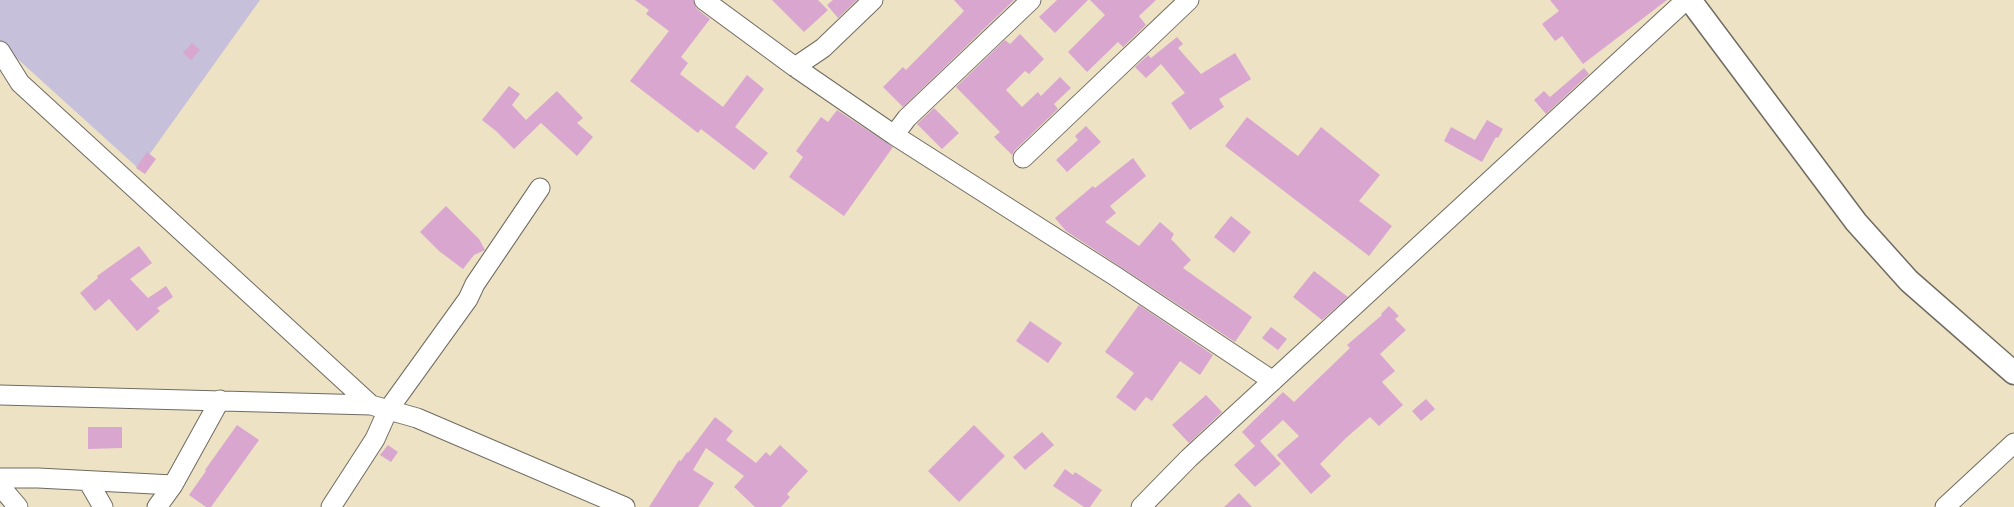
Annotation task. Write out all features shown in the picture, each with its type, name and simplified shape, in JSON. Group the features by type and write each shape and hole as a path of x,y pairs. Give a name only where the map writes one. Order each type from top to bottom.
{"main road":[{"path":"1690,0 1844,207 1868,235 1909,280 2014,373"}],"street":[{"path":"704,0 894,135 1115,276 1273,381"},
{"path":"796,67 822,48 873,0"},
{"path":"894,135 906,118 1031,0"},
{"path":"1023,158 1189,0"},
{"path":"1141,507 1189,458 1686,0"},
{"path":"0,51 20,83 379,407"},
{"path":"331,507 375,439 379,407 468,299 475,284 540,188"},
{"path":"0,395 220,400 379,407 417,418 625,507"},
{"path":"157,507 173,486 220,400"},
{"path":"1945,507 2014,443"},
{"path":"0,478 173,486"},
{"path":"88,481 102,507"},
{"path":"0,486 18,507"}],"shaded area":[{"path":"0,0 260,0 139,169 0,43"}],"building":[{"path":"635,0 693,0 697,9 710,19 681,57 688,63 680,74 723,107 747,75 764,89 735,127 768,153 754,170 701,129 698,133 630,81 669,31 646,14 649,10"},
{"path":"772,0 818,0 828,10 804,32"},
{"path":"833,0 857,0 838,18 827,5"},
{"path":"954,0 1014,0 903,107 883,87 903,67 906,70 964,11"},
{"path":"1057,0 1088,0 1055,33 1039,17"},
{"path":"1090,0 1156,0 1139,16 1146,25 1123,47 1118,42 1087,72 1068,52 1105,15"},
{"path":"1550,0 1667,0 1583,64 1562,36 1555,41 1542,24 1559,11"},
{"path":"1020,34 1044,59 1029,74 1025,71 1006,90 1022,107 1038,92 1041,96 1060,77 1071,88 1054,104 1058,109 1012,155 994,137 1000,132 956,87 1005,40 1010,44"},
{"path":"1177,37 1183,44 1178,48 1201,74 1235,53 1251,79 1219,99 1224,107 1190,130 1171,103 1185,93 1161,64 1146,78 1135,67 1148,55 1151,58"},
{"path":"192,43 200,50 191,60 183,53"},
{"path":"1584,68 1589,74 1546,114 1534,100 1544,91 1550,97"},
{"path":"509,86 520,94 512,105 526,120 557,91 583,118 577,123 593,137 577,156 541,123 514,149 482,120"},
{"path":"934,108 959,133 942,149 917,124"},
{"path":"837,110 893,147 844,216 789,177 803,157 796,151 821,117 828,122"},
{"path":"1247,117 1298,156 1321,127 1380,175 1359,201 1392,226 1369,256 1225,146"},
{"path":"1487,120 1503,129 1498,138 1496,137 1482,162 1444,141 1451,127 1475,140"},
{"path":"1086,126 1101,142 1067,172 1056,160 1078,140 1075,136"},
{"path":"147,152 156,159 145,174 136,168"},
{"path":"1133,158 1146,176 1110,206 1116,213 1105,222 1139,246 1160,222 1174,234 1171,239 1191,260 1183,268 1252,317 1235,342 1066,231 1055,218 1093,186 1095,188"},
{"path":"446,206 479,239 485,250 474,255 463,269 439,251 420,232"},
{"path":"1231,216 1251,232 1234,253 1214,237"},
{"path":"139,246 152,263 130,279 148,298 166,286 173,297 157,308 160,311 137,331 109,299 95,311 80,293 98,278 97,276"},
{"path":"1314,271 1348,297 1322,320 1293,297"},
{"path":"1139,305 1213,355 1200,375 1180,361 1152,401 1146,397 1135,411 1116,397 1134,373 1105,352"},
{"path":"1389,306 1399,316 1395,319 1406,330 1380,354 1395,371 1382,382 1403,405 1379,426 1370,417 1346,438 1320,464 1331,476 1311,494 1277,455 1299,436 1283,420 1260,441 1281,464 1255,487 1234,465 1255,446 1242,432 1283,392 1294,402 1350,348 1347,345 1382,315"},
{"path":"1030,321 1062,343 1048,363 1016,341"},
{"path":"1271,327 1287,339 1278,350 1262,338"},
{"path":"1206,395 1222,412 1189,443 1172,425"},
{"path":"1426,399 1435,409 1421,421 1412,411"},
{"path":"715,417 733,431 726,440 756,463 766,452 770,456 780,445 808,471 787,494 790,497 781,507 755,507 734,487 744,476 706,448 693,470 714,483 698,507 649,507 679,460 681,461 688,453"},
{"path":"237,425 259,440 211,507 206,507 189,495"},
{"path":"974,425 1005,456 959,502 928,471"},
{"path":"88,427 122,427 122,448 88,449"},
{"path":"1042,432 1054,445 1025,470 1013,457"},
{"path":"388,445 398,452 391,462 380,455"},
{"path":"1065,469 1073,475 1075,472 1102,490 1090,507 1084,507 1053,486"},
{"path":"1239,493 1252,507 1224,507"}]}
